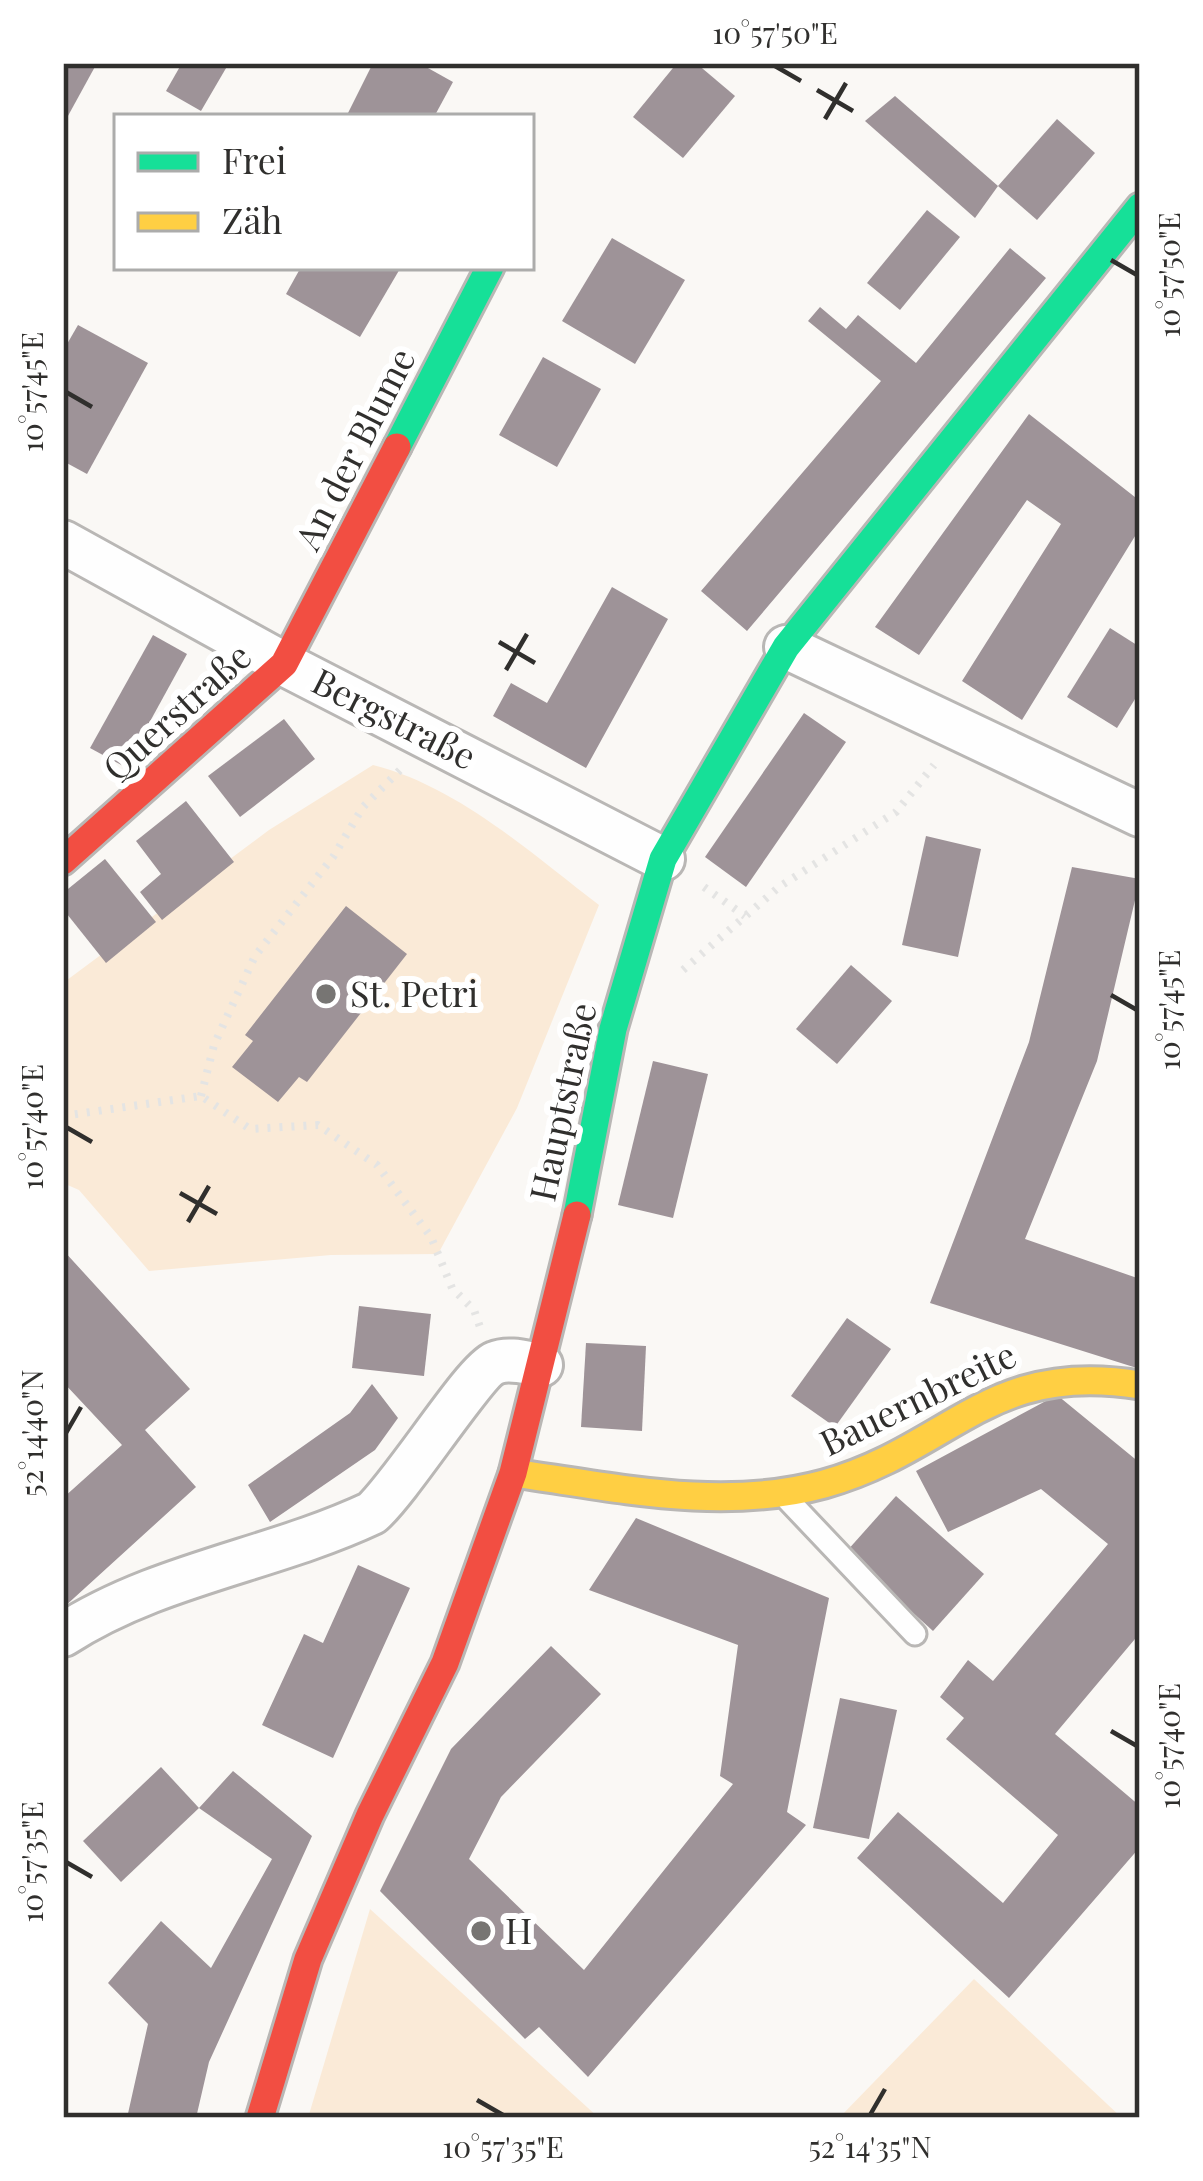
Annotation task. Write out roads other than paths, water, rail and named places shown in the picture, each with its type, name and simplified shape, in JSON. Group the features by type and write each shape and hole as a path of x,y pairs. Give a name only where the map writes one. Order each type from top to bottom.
{"main road":[{"name":"Hauptstraße","path":"260,2118 308,1959 370,1815 446,1664 513,1472 541,1365 613,1029 663,859 786,647 1140,207"},
{"name":"An der Blume","path":"284,664 488,270"},
{"name":"Querstraße","path":"63,861 284,664"},
{"name":"Bauernbreite","path":"513,1472 703,1497 780,1492 861,1471 1027,1383 1081,1373 1140,1384"}],"street":[{"name":"Bergstraße","path":"63,542 284,664 663,859"},
{"path":"786,647 1140,815"},
{"path":"63,1635 94,1614 372,1513 399,1488 491,1364 541,1365"}],"lane":[{"path":"780,1492 915,1634"}],"place":[{"name":"St. Petri","path":"326,994"},
{"name":"H","path":"481,1931"}]}
